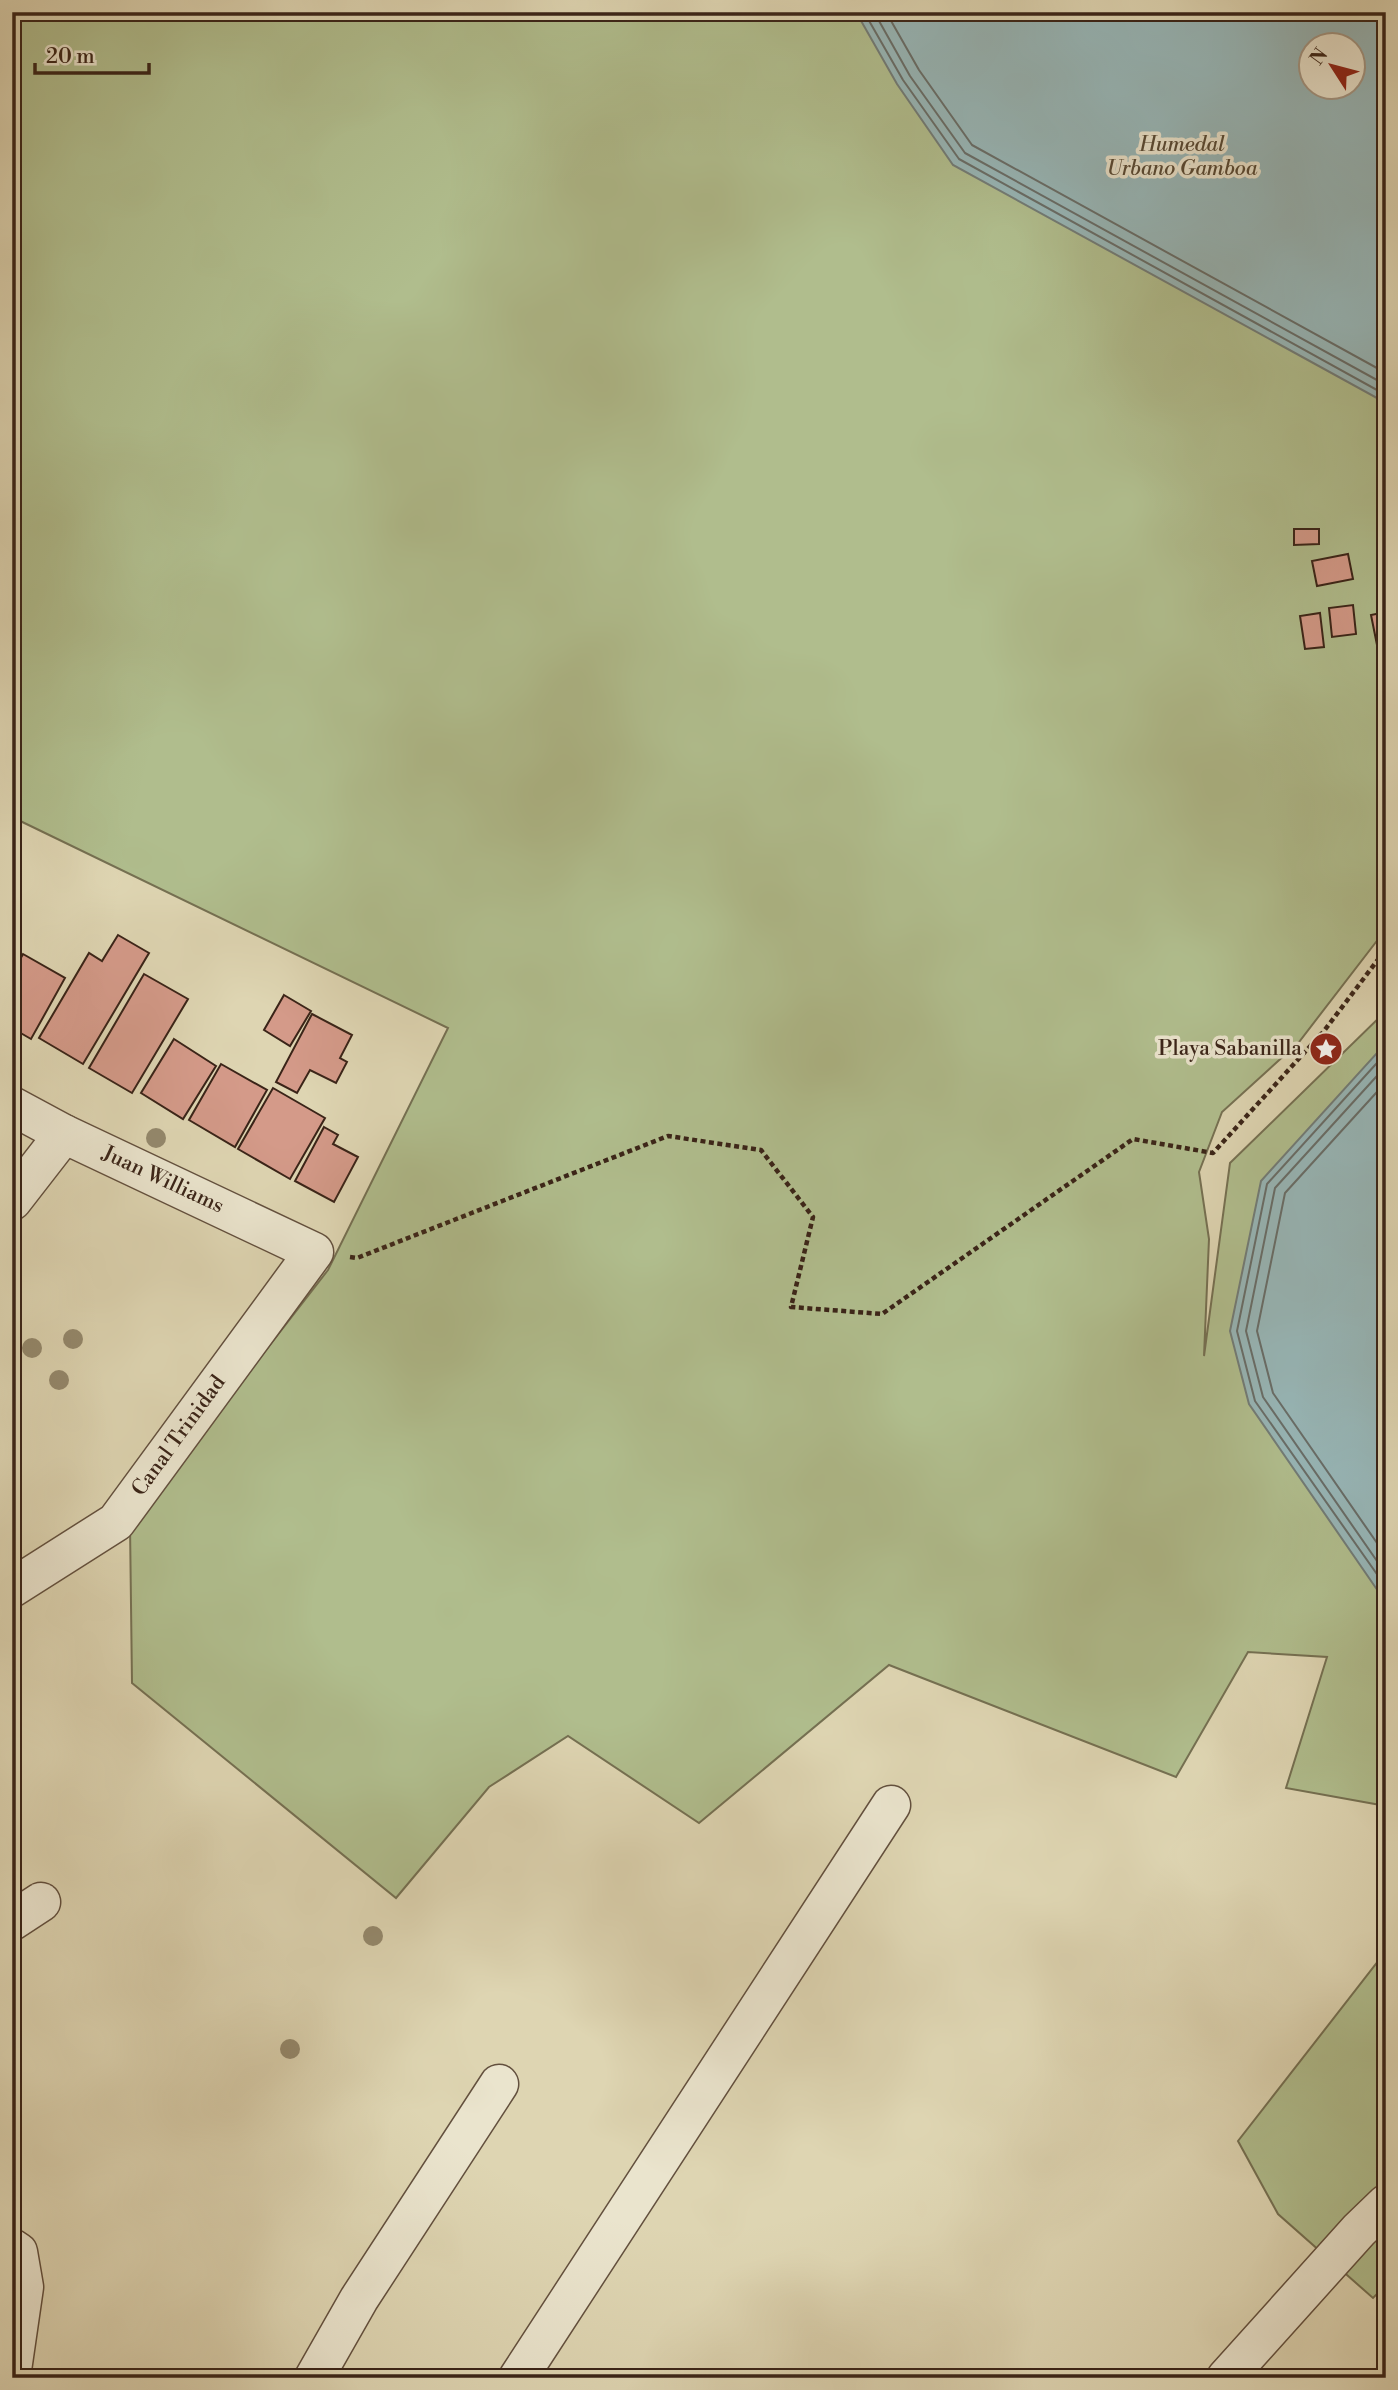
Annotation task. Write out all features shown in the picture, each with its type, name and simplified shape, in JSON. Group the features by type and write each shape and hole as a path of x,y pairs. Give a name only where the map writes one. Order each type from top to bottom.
{"street":[{"name":"Juan Williams","path":"12,1106 64,1134 314,1252"},
{"path":"12,1200 64,1134"},
{"name":"Canal Trinidad","path":"12,1588 116,1522 314,1252"},
{"path":"518,2378 891,1805"},
{"path":"314,2378 359,2299 499,2084"},
{"path":"1226,2378 1359,2230 1386,2204"},
{"path":"12,2248 18,2252 24,2287 12,2370"}],"path":[{"path":"314,1252 357,1258 668,1136 761,1150 813,1217 791,1307 882,1314 1133,1139 1213,1153 1324,1031 1386,949"}],"green space":[{"path":"12,12 1386,12 1386,929 1299,1042 1222,1112 1199,1172 1209,1239 1204,1356 1230,1163 1386,1011 1386,1806 1286,1788 1327,1657 1248,1652 1176,1777 889,1665 699,1823 568,1736 489,1787 396,1898 132,1683 130,1525 328,1270 448,1028 12,817"},
{"path":"1386,1951 1386,2285 1373,2298 1278,2214 1238,2141"}],"water":[{"name":"Humedal Urbano Gamboa","path":"856,12 1386,12 1386,403 953,165 897,84"},
{"path":"1386,1043 1386,1594 1378,1591 1249,1404 1230,1331 1261,1181"}],"building":[{"path":"1294,529 1319,529 1319,544 1294,545"},
{"path":"1348,554 1353,579 1317,586 1312,561"},
{"path":"1353,605 1356,634 1332,637 1329,608"},
{"path":"1386,612 1386,654 1379,655 1371,615"},
{"path":"1320,613 1324,647 1305,649 1300,616"},
{"path":"118,935 149,953 83,1064 39,1038 89,953 102,961"},
{"path":"23,954 65,978 31,1039 12,1028 12,974"},
{"path":"144,974 188,999 132,1093 89,1068"},
{"path":"284,995 311,1011 290,1046 264,1030"},
{"path":"312,1014 352,1035 340,1058 347,1062 336,1083 310,1070 297,1093 276,1082"},
{"path":"174,1039 216,1066 183,1119 141,1093"},
{"path":"221,1064 267,1090 235,1147 189,1120"},
{"path":"273,1088 325,1118 290,1179 238,1149"},
{"path":"324,1127 338,1135 333,1144 358,1157 334,1202 295,1181"}],"place":[{"name":"Playa Sabanilla","path":"1326,1049"}]}
